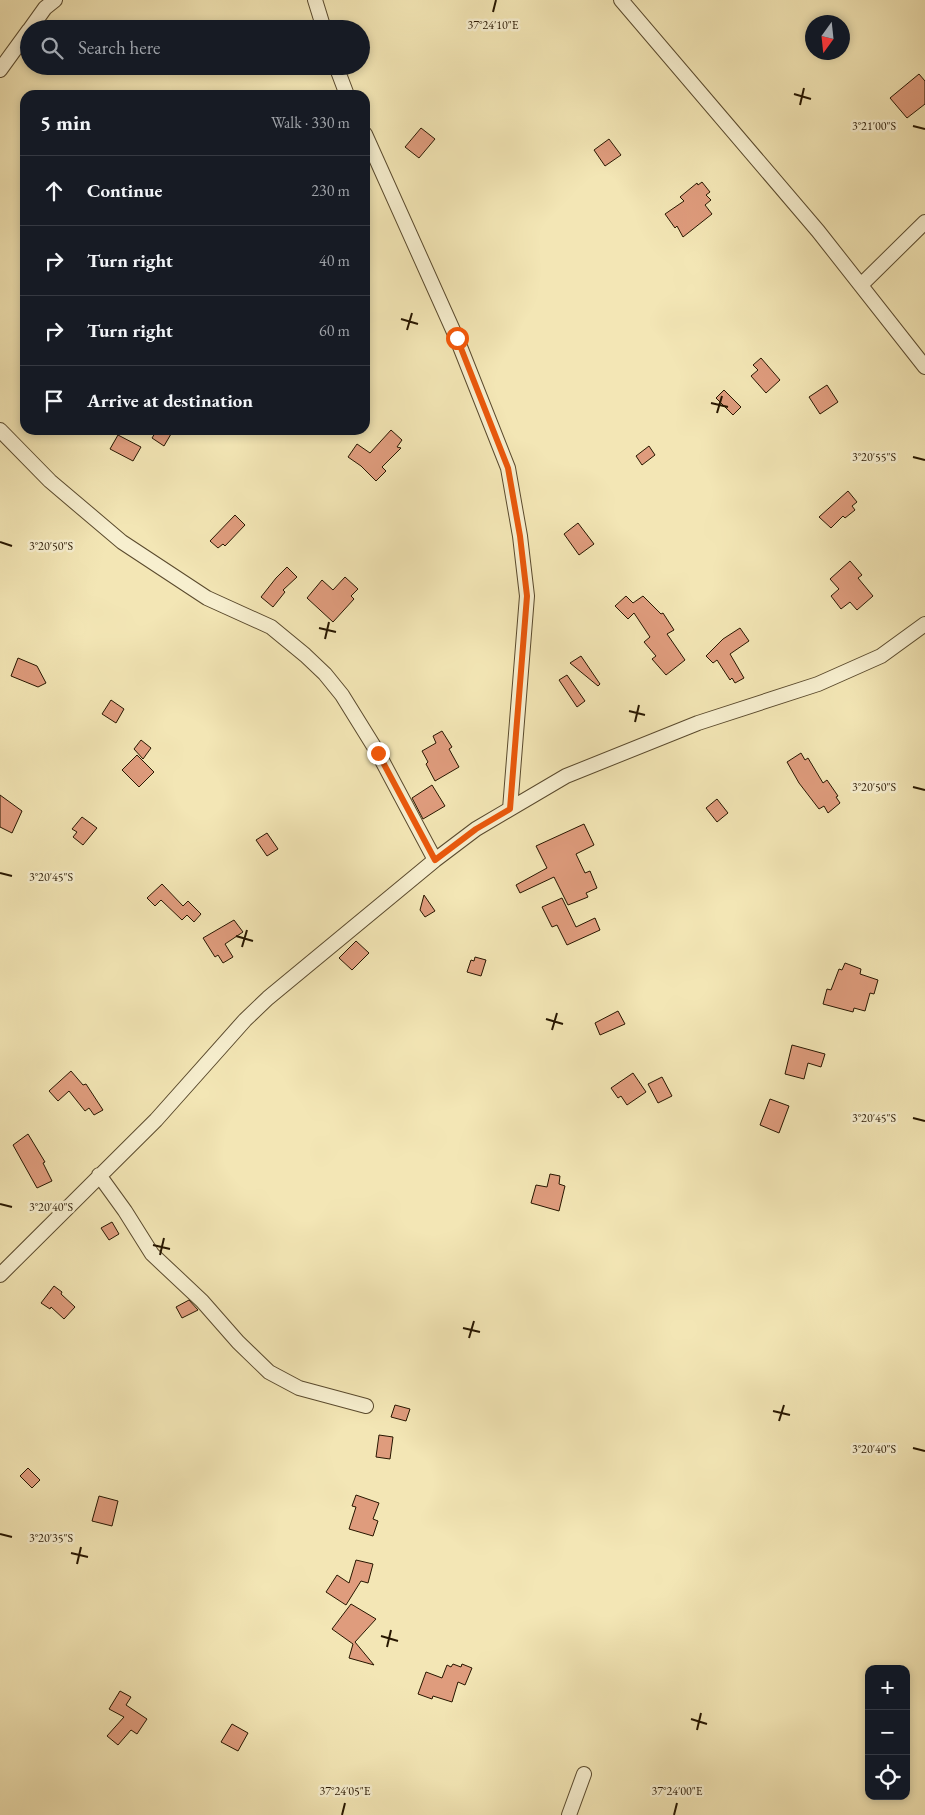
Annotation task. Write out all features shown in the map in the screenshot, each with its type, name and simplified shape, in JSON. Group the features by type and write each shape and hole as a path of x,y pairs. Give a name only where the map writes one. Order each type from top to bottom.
{"street":[{"path":"36,20 45,8 55,0"},
{"path":"315,0 321,20"},
{"path":"621,0 818,231 925,367"},
{"path":"0,70 20,42"},
{"path":"339,75 345,90"},
{"path":"370,145 457,338 508,468 520,536 527,596 510,809"},
{"path":"861,285 925,222"},
{"path":"0,430 50,480 122,542 207,598 271,627 325,674 342,696 378,753 435,860"},
{"path":"0,1275 156,1120 245,1020 268,998 435,860 476,829 575,772 698,723 800,691 857,668 882,656 925,624"},
{"path":"99,1175 125,1211 152,1254 202,1300 238,1342 269,1372 299,1388 366,1406"},
{"path":"569,1815 584,1774"}],"building":[{"path":"919,74 925,81 925,104 907,118 890,98"},
{"path":"421,128 435,139 419,158 405,147"},
{"path":"609,139 621,155 605,166 594,150"},
{"path":"702,182 710,192 706,195 711,200 705,205 712,214 683,237 677,226 675,228 665,214 684,201 680,197 697,183 698,185"},
{"path":"761,358 780,380 766,393 751,376 758,370 753,365"},
{"path":"827,385 838,402 820,414 809,397"},
{"path":"724,390 741,407 733,415 716,398"},
{"path":"391,430 402,440 397,447 401,448 382,467 386,471 376,481 361,466 348,457 357,444 370,453"},
{"path":"118,435 141,447 133,461 110,449"},
{"path":"154,435 170,435 164,446 152,438"},
{"path":"649,446 655,455 642,465 636,456"},
{"path":"848,491 857,502 852,506 855,510 845,518 843,516 831,528 819,517"},
{"path":"235,515 245,525 225,546 223,544 218,548 210,541"},
{"path":"578,523 594,544 579,555 564,534"},
{"path":"850,561 862,575 858,578 873,596 857,610 850,602 841,609 831,596 839,589 830,579"},
{"path":"287,567 297,577 283,590 285,592 273,607 261,597"},
{"path":"345,577 358,589 351,596 354,599 333,622 307,598 322,580 333,590"},
{"path":"626,596 633,603 643,596 661,614 663,613 674,630 667,634 685,660 666,675 652,659 656,656 644,642 650,637 634,613 628,619 615,606"},
{"path":"740,628 749,641 730,654 744,678 735,683 732,678 730,680 717,660 713,663 706,656 723,639"},
{"path":"581,656 600,684 598,686 570,663"},
{"path":"18,658 37,666 46,683 38,687 11,676"},
{"path":"567,675 585,701 577,707 559,680"},
{"path":"111,700 124,709 116,723 102,714"},
{"path":"442,731 452,747 449,749 459,767 435,781 422,751 436,743 433,736"},
{"path":"141,740 151,748 143,759 134,749"},
{"path":"801,753 805,760 808,758 823,783 827,780 838,796 836,797 840,803 828,813 824,806 819,809 799,783 787,762"},
{"path":"137,755 154,772 139,787 122,770"},
{"path":"432,785 445,806 423,819 412,798"},
{"path":"0,795 22,811 12,833 0,827"},
{"path":"717,799 728,813 717,822 706,808"},
{"path":"82,817 97,828 83,845 73,837 77,832 72,829"},
{"path":"584,824 594,845 576,854 585,873 590,871 597,888 586,893 588,897 568,905 554,877 520,893 516,885 547,868 536,846"},
{"path":"267,833 278,849 267,856 256,840"},
{"path":"162,884 183,906 188,901 201,914 194,922 187,915 182,920 161,900 155,906 147,898"},
{"path":"424,895 435,911 425,917 420,910"},
{"path":"562,898 576,927 595,918 600,930 567,945 557,925 552,927 542,907"},
{"path":"234,920 243,932 225,944 233,957 223,963 218,955 215,957 203,938"},
{"path":"356,941 369,953 352,970 339,958"},
{"path":"475,957 486,960 481,976 467,972 471,960 474,961"},
{"path":"845,963 861,969 860,974 878,980 874,994 870,993 865,1011 854,1008 853,1012 823,1004 827,989 831,990 839,969 842,970"},
{"path":"618,1011 625,1024 600,1035 595,1023"},
{"path":"792,1045 825,1054 821,1067 808,1063 804,1079 785,1074"},
{"path":"71,1071 83,1085 86,1084 103,1110 94,1115 89,1108 85,1111 69,1091 58,1101 49,1091"},
{"path":"633,1073 646,1092 627,1105 621,1096 618,1098 611,1088"},
{"path":"662,1077 672,1096 658,1103 648,1084"},
{"path":"770,1099 789,1106 779,1133 760,1125"},
{"path":"28,1134 45,1162 43,1163 52,1181 37,1188 13,1145"},
{"path":"550,1174 560,1176 559,1184 565,1186 559,1211 531,1203 536,1185 547,1187"},
{"path":"112,1222 119,1234 109,1240 101,1228"},
{"path":"54,1286 75,1307 64,1319 51,1307 50,1309 41,1303"},
{"path":"189,1300 198,1310 182,1318 176,1307"},
{"path":"395,1405 410,1409 406,1421 391,1417"},
{"path":"379,1435 393,1437 390,1459 376,1457"},
{"path":"28,1468 40,1480 32,1488 20,1476"},
{"path":"356,1495 379,1503 373,1519 378,1521 373,1536 349,1529 356,1507 352,1506"},
{"path":"99,1496 118,1501 112,1526 92,1521"},
{"path":"356,1560 373,1564 368,1583 361,1581 346,1605 326,1592 337,1575 349,1583"},
{"path":"351,1604 376,1619 355,1642 374,1665 349,1658 353,1644 332,1629"},
{"path":"453,1664 461,1667 462,1664 472,1668 465,1685 458,1682 452,1702 433,1696 432,1699 418,1694 426,1672 442,1678 447,1665 451,1667"},
{"path":"120,1691 131,1697 126,1705 147,1719 137,1734 131,1730 118,1745 107,1736 124,1717 109,1709"},
{"path":"232,1724 248,1733 238,1751 221,1742"}],"route":[{"path":"378,753 435,860 476,829 510,809 527,596 520,536 508,468 457,338"}]}
